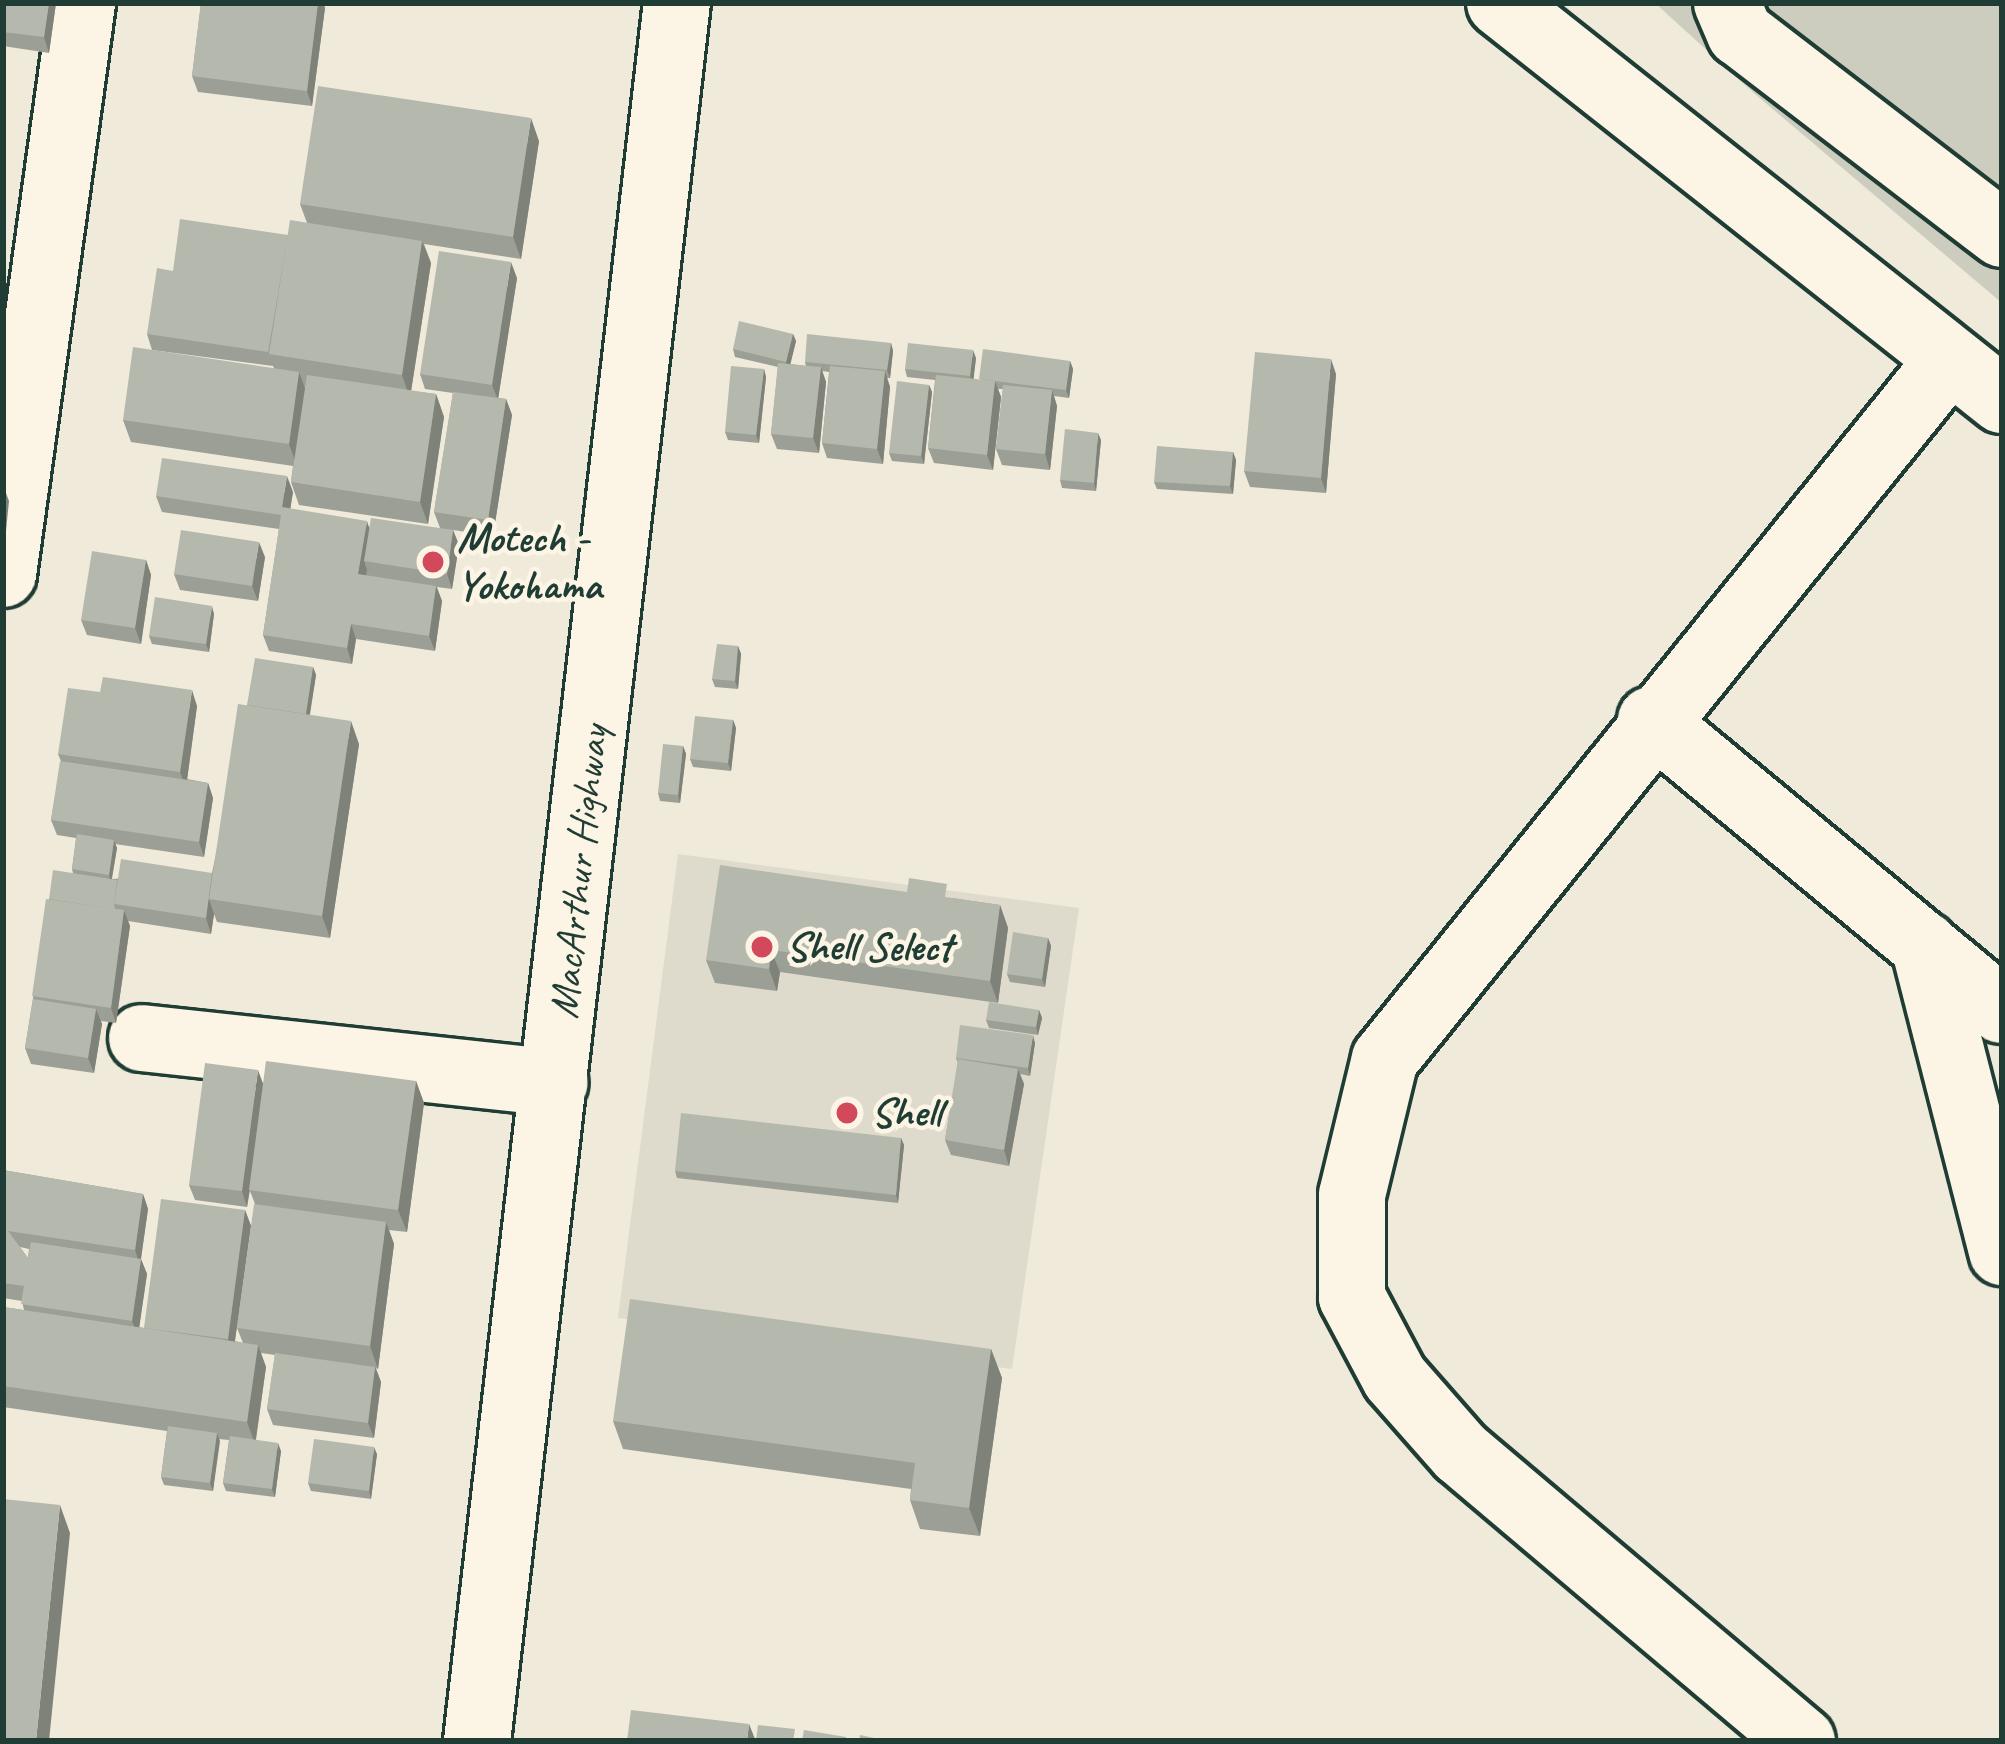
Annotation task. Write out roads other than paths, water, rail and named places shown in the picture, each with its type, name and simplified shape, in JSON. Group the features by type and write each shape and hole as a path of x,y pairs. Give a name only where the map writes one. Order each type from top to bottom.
{"main road":[{"path":"3,574 82,3"},
{"name":"MacArthur Highway","path":"477,1741 677,3"},
{"path":"1500,3 2002,400"},
{"path":"1727,3 1740,33 2002,235"},
{"path":"1802,1741 1461,1453 1395,1378 1352,1297 1352,1195 1385,1059 1652,720 1949,360"},
{"path":"1652,720 2002,1010"},
{"path":"1924,945 2002,1252"},
{"path":"142,1038 555,1083"}],"place":[{"name":"Motech - Yokohama","path":"433,562"},
{"name":"Shell Select","path":"762,947"},
{"name":"Shell","path":"847,1113"}]}
